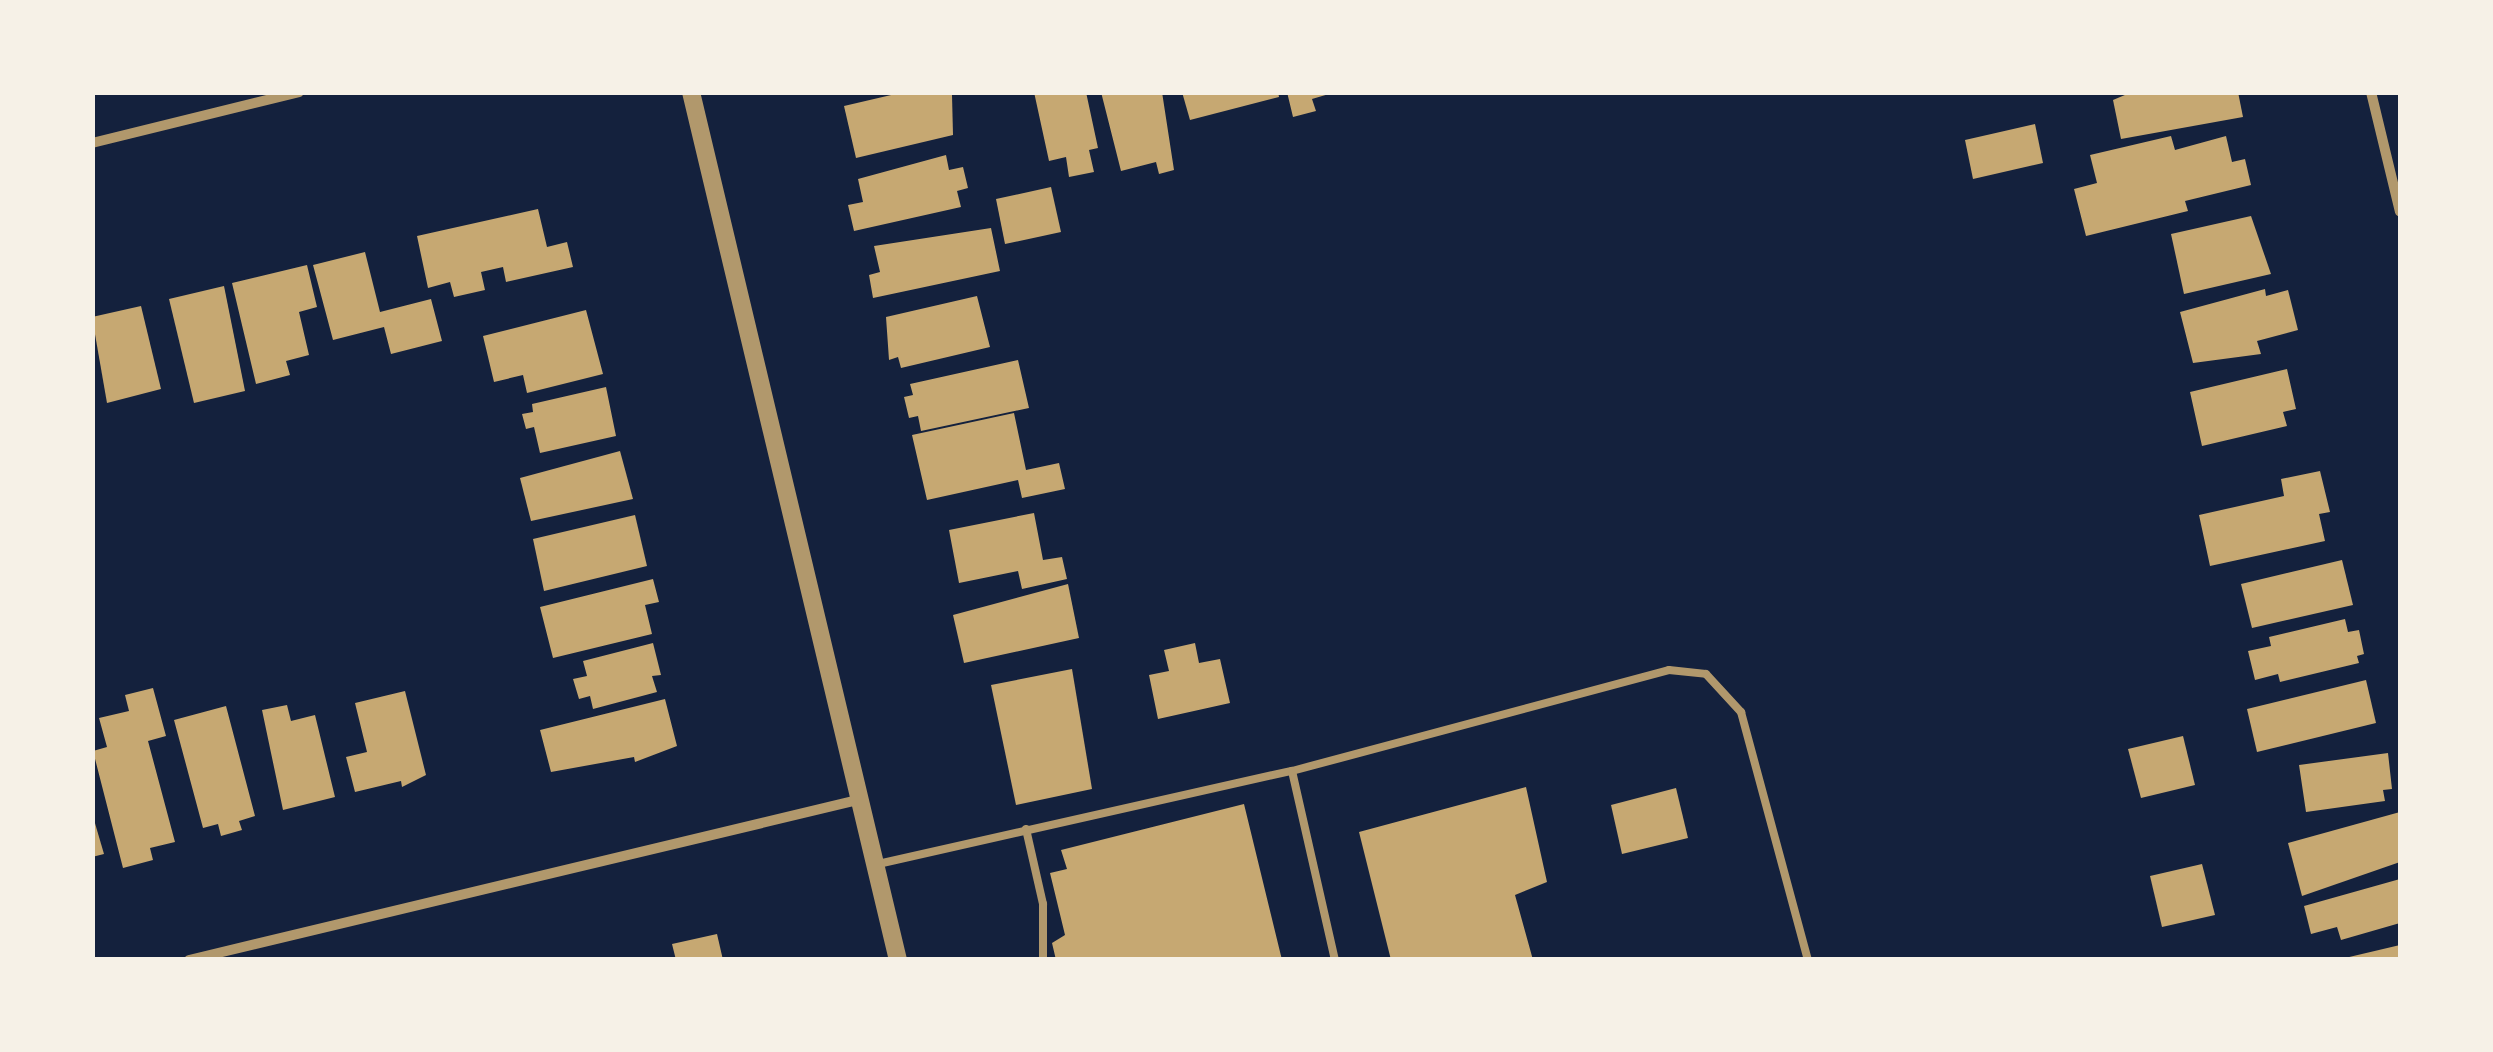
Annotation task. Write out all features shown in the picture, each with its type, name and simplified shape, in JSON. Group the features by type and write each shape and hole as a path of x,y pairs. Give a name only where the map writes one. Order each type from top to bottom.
{"street":[{"path":"92,143 298,92"},
{"path":"691,92 898,960"},
{"path":"2371,92 2400,212"},
{"path":"189,960 858,800"}],"lane":[{"path":"874,865 1292,771 1669,670 1706,674 1741,712 1808,960"},
{"path":"1292,771 1336,960"},
{"path":"1026,829 1043,904 1043,960"}],"building":[{"path":"904,92 952,95 953,135 856,158 844,106"},
{"path":"1034,92 1086,92 1098,148 1089,150 1094,172 1069,177 1066,157 1049,161"},
{"path":"1101,92 1162,92 1174,170 1159,174 1156,162 1121,171"},
{"path":"1182,92 1278,92 1279,97 1190,120"},
{"path":"1287,92 1329,94 1312,99 1316,111 1293,117"},
{"path":"2132,92 2238,92 2243,117 2121,139 2113,100"},
{"path":"2035,124 2043,163 1973,179 1965,140"},
{"path":"2171,136 2175,150 2226,136 2232,162 2245,159 2251,185 2185,201 2188,211 2086,236 2074,189 2097,183 2090,155"},
{"path":"946,155 949,170 963,167 968,188 957,191 961,207 854,231 848,205 863,202 858,179"},
{"path":"1051,187 1061,232 1005,244 996,199"},
{"path":"538,209 547,247 567,242 573,267 506,282 503,267 481,272 485,290 454,297 450,282 428,288 417,236"},
{"path":"2251,216 2271,274 2184,294 2171,234"},
{"path":"991,228 1000,271 873,298 869,275 880,272 874,246"},
{"path":"365,252 380,312 431,299 442,341 391,354 384,327 333,340 313,265"},
{"path":"307,265 317,307 299,312 309,355 286,361 290,375 256,384 232,283"},
{"path":"224,286 245,391 194,403 169,299"},
{"path":"2265,289 2266,296 2288,290 2298,330 2257,341 2261,354 2193,363 2180,312"},
{"path":"977,296 990,347 901,368 898,357 889,360 886,317"},
{"path":"141,306 161,389 107,403 92,317"},
{"path":"586,310 603,374 527,393 523,375 494,382 483,336"},
{"path":"1018,360 1029,408 921,431 918,416 909,418 904,397 913,395 910,384"},
{"path":"2287,369 2296,409 2283,412 2287,426 2202,446 2190,392"},
{"path":"606,387 616,436 540,453 534,427 526,429 522,414 533,412 532,404"},
{"path":"1014,413 1026,470 1059,463 1065,489 1022,498 1018,480 927,500 912,435"},
{"path":"620,451 633,499 531,521 520,478"},
{"path":"2320,471 2330,512 2319,514 2325,541 2210,566 2199,515 2284,496 2281,479"},
{"path":"1034,513 1043,560 1062,557 1067,579 1022,589 1018,571 959,583 949,530"},
{"path":"635,515 647,566 544,591 533,539"},
{"path":"2342,560 2353,605 2252,628 2241,584"},
{"path":"653,579 659,602 645,605 652,634 553,658 540,607"},
{"path":"1068,584 1079,638 964,663 953,615"},
{"path":"2345,619 2348,632 2359,630 2364,654 2357,656 2359,663 2280,682 2278,674 2255,680 2248,651 2271,646 2269,637"},
{"path":"653,643 661,675 652,676 657,692 593,709 590,696 579,699 573,679 587,676 583,661"},
{"path":"1195,643 1199,663 1220,659 1230,703 1158,719 1149,675 1169,671 1164,650"},
{"path":"1072,669 1092,789 1016,805 991,685"},
{"path":"2366,680 2376,723 2257,752 2247,709"},
{"path":"153,688 166,736 148,741 175,842 150,848 153,860 123,868 93,751 107,747 99,718 129,711 125,695"},
{"path":"405,691 426,775 402,787 401,781 355,792 346,757 367,752 355,703"},
{"path":"665,699 677,746 635,762 634,757 551,772 540,730"},
{"path":"287,705 291,721 315,715 335,797 283,810 262,710"},
{"path":"226,706 255,816 239,821 242,830 221,836 218,824 203,828 174,720"},
{"path":"2183,736 2195,785 2141,798 2128,749"},
{"path":"2388,753 2392,789 2383,790 2385,801 2306,812 2299,765"},
{"path":"1526,787 1547,882 1515,895 1533,960 1391,960 1359,832"},
{"path":"1676,788 1688,838 1622,854 1611,805"},
{"path":"1244,804 1282,960 1056,960 1052,943 1065,935 1050,873 1067,869 1061,850"},
{"path":"2400,812 2400,862 2302,896 2288,843"},
{"path":"92,813 104,854 92,857"},
{"path":"2202,864 2215,915 2162,927 2150,876"},
{"path":"2400,879 2400,923 2341,940 2337,927 2311,934 2304,906"},
{"path":"717,934 723,960 676,960 672,944"},
{"path":"2400,945 2400,960 2345,960 2345,958"}]}
